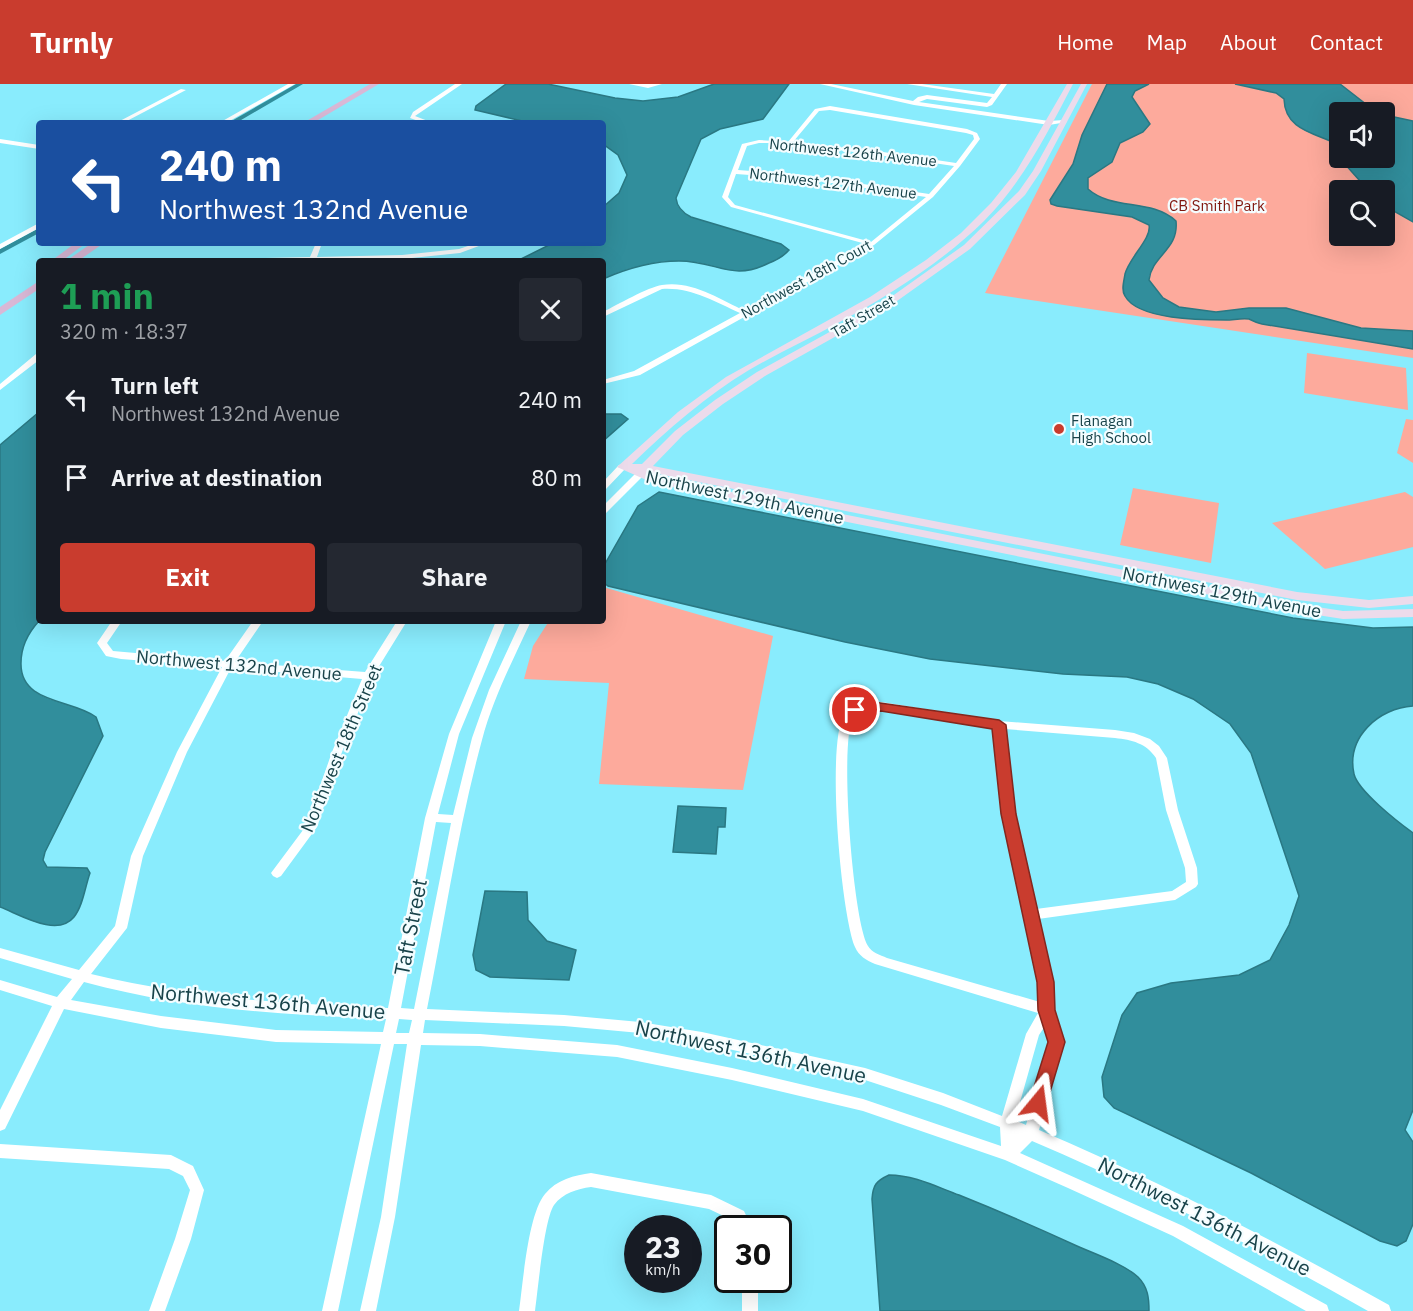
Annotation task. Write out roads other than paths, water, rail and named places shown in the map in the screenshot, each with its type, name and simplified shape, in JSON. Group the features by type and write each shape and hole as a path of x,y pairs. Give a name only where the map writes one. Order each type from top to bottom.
{"main road":[{"path":"313,120 378,87"},
{"path":"327,120 378,87"},
{"path":"60,258 78,246"},
{"path":"76,258 94,246"},
{"path":"0,300 36,275"},
{"path":"0,312 36,286"}],"street":[{"path":"227,120 292,84"},
{"path":"421,120 412,117 459,84"},
{"path":"632,84 648,86 659,84"},
{"path":"822,84 915,102 1064,122"},
{"path":"836,84 915,102 927,97 987,105 1004,84"},
{"path":"910,84 993,94"},
{"name":"Taft Street","path":"606,484 663,429 704,396 785,346 882,293 914,272 980,219 1008,189 1023,168 1070,84"},
{"name":"Taft Street","path":"606,508 679,433 719,402 798,352 887,304 967,247 1022,193 1084,84"},
{"path":"125,120 183,90"},
{"name":"Northwest 18th Court","path":"606,380 637,373 872,244 931,195 958,165 977,139 975,134 839,109 822,109 814,112 789,144"},
{"path":"0,141 36,147"},
{"name":"Northwest 126th Avenue","path":"734,172 742,149 749,143 867,151 958,165"},
{"path":"734,172 725,197 727,202 733,206 872,244"},
{"name":"Northwest 127th Avenue","path":"734,172 815,178 931,195"},
{"path":"0,247 36,227"},
{"path":"372,258 460,251 475,246"},
{"path":"606,314 661,287 670,285 688,288 745,313"},
{"path":"785,346 798,352"},
{"path":"0,388 36,358"},
{"name":"Northwest 129th Avenue","path":"622,467 1340,603 1374,604 1413,600"},
{"name":"Northwest 129th Avenue","path":"642,471 653,480 1285,606 1332,613 1379,615 1413,613"},
{"path":"1092,555 1103,569"},
{"name":"Northwest 132nd Avenue","path":"115,624 102,643 110,654 368,676"},
{"path":"0,1125 60,1003 121,928 137,856 182,752 228,665 256,624"},
{"name":"Northwest 18th Street","path":"277,873 312,827 337,752 368,676 400,624"},
{"name":"Taft Street","path":"330,1311 394,1013 431,818 454,734 500,624"},
{"name":"Taft Street","path":"368,1311 388,1217 415,1038 458,819 477,738 494,690 525,624"},
{"path":"472,688 494,690"},
{"path":"1030,915 1175,895 1192,884 1191,868 1172,810 1161,758 1155,748 1134,737 1115,734 999,725 881,706 866,705 855,710 846,719 842,736 843,825 854,928 862,949 873,958 887,963 1047,1010"},
{"path":"999,725 1009,814 1045,982 1047,1010 1056,1042 1031,1132 1008,1155"},
{"path":"431,818 458,819"},
{"name":"Northwest 136th Avenue","path":"0,953 81,977 176,997 286,1007 487,1015 620,1025 740,1045 873,1076 1031,1132 1184,1202 1383,1311"},
{"name":"Northwest 136th Avenue","path":"0,985 60,1003 161,1022 276,1036 480,1040 617,1051 732,1074 863,1105 1008,1155 1178,1231 1321,1311"},
{"path":"1008,1155 1007,1123 1033,1034 1047,1010"},
{"path":"0,1151 171,1162 188,1171 197,1190 183,1239 157,1311"},
{"path":"527,1311 542,1222 548,1202 571,1183 591,1180 711,1202 731,1215"},
{"path":"750,1293 750,1311"}],"water":[{"path":"506,84 548,84 615,98 643,101 678,97 714,84 789,84 763,119 720,129 701,139 676,198 681,210 691,217 781,244 789,250 775,261 744,271 693,262 669,261 640,266 606,278 606,258 523,258 547,246 606,246 606,204 619,193 627,175 618,155 606,146 606,120 518,120 475,110 476,106"},
{"path":"1107,84 1149,84 1135,91 1132,97 1150,124 1143,132 1120,143 1112,162 1088,178 1088,189 1109,200 1155,209 1176,221 1176,231 1170,246 1155,264 1149,280 1163,298 1179,307 1216,312 1249,308 1286,308 1361,328 1413,331 1413,349 1262,324 1249,319 1202,320 1171,317 1143,310 1132,304 1123,291 1125,274 1147,236 1149,225 1132,217 1057,206 1051,204 1050,200 1073,164 1082,135"},
{"path":"1235,84 1340,84 1363,102 1329,102 1329,141 1303,130 1296,124 1286,110 1284,99 1276,93"},
{"path":"1395,117 1413,121 1413,222 1395,212 1395,180 1359,180 1348,168 1395,168"},
{"path":"606,414 621,414 628,419 606,438"},
{"path":"36,415 37,624 28,635 21,657 23,676 29,686 38,693 96,717 103,736 43,860 47,867 87,868 90,873 77,913 67,923 58,925 48,925 27,919 0,907 0,445"},
{"path":"659,492 1293,618 1373,628 1413,627 1413,706 1388,712 1368,727 1355,748 1353,761 1354,774 1363,789 1379,806 1413,833 1413,1110 1405,1130 1413,1142 1413,1224 1406,1241 1397,1246 1380,1241 1251,1173 1114,1108 1104,1097 1102,1077 1122,1015 1137,993 1171,983 1239,975 1270,960 1289,925 1299,896 1251,753 1230,724 1193,699 1158,684 1127,677 1063,674 930,659 845,642 608,586 606,584 606,562 638,506"},
{"path":"678,806 726,808 725,827 718,827 716,854 673,852"},
{"path":"485,891 527,892 528,920 547,941 576,950 569,980 490,977 476,970 473,955"},
{"path":"889,1175 916,1179 934,1185 1004,1213 1117,1264 1132,1272 1144,1285 1149,1311 880,1311 872,1199 876,1184"}],"waterway":[{"path":"236,120 300,84"},
{"path":"0,252 36,232"}],"place":[{"name":"Flanagan High School","path":"1059,429"}],"park label":[{"name":"CB Smith Park","path":"1217,205"}]}
